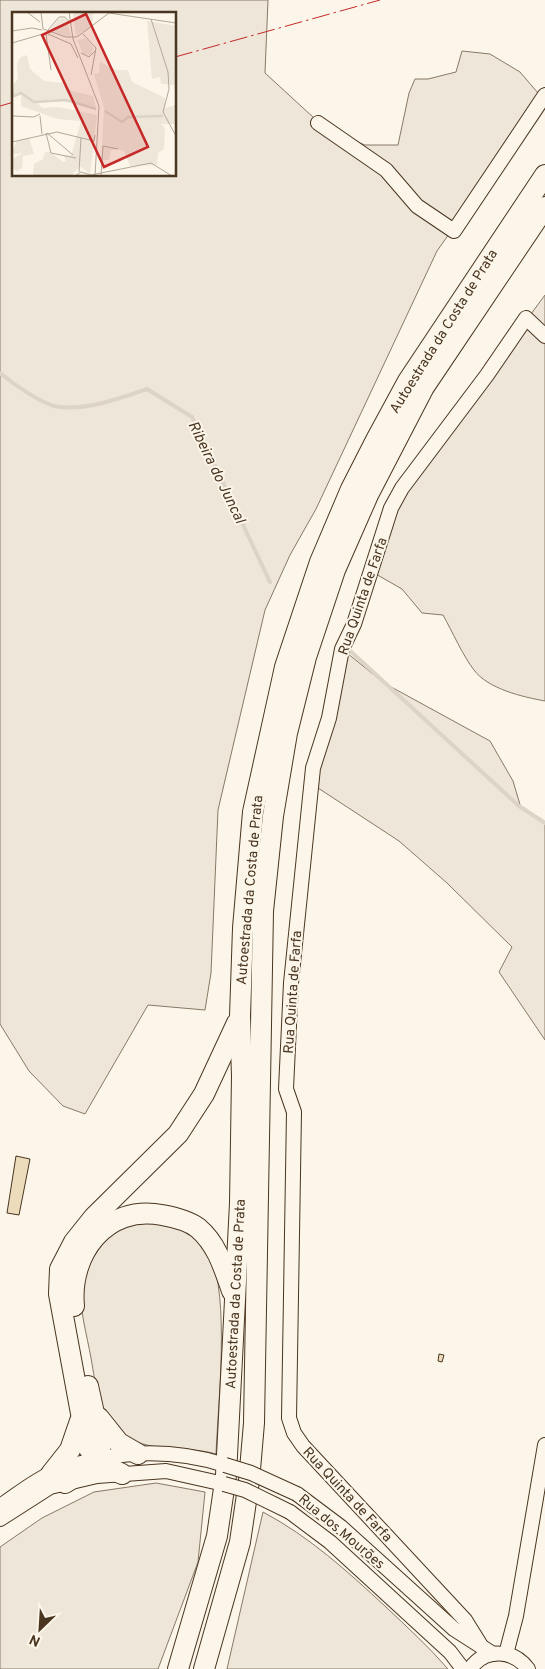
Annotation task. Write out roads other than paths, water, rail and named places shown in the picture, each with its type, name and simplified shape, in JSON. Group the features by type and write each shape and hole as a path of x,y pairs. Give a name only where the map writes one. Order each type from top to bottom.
{"highway":[{"name":"Autoestrada da Costa de Prata","path":"178,1669 217,1536 227,1456 240,1203 242,1076 240,1016 244,928 253,812 285,667 320,562 351,489 408,381 545,175"},
{"name":"Autoestrada da Costa de Prata","path":"207,1666 240,1542 250,1471 254,1423 263,912 273,816 287,734 306,657 335,570 368,495 424,387 545,207"},
{"path":"138,1454 128,1449 109,1434 88,1413 60,1294 60,1269 74,1242 94,1217 178,1134 204,1094 240,1016"},
{"path":"122,1474 110,1469 96,1458 87,1446 88,1413 73,1285 78,1263 89,1243 106,1226 125,1216 147,1212 171,1216 197,1228 216,1248 235,1298"},
{"path":"58,1478 88,1413"},
{"path":"58,1478 86,1471 96,1458"}],"street":[{"path":"318,124 386,170 417,206 454,231 545,95"},
{"name":"Rua Quinta de Farfa","path":"494,1652 303,1446 294,1433 289,1418 294,1112 286,1089 298,903 313,768 329,718 342,649 354,624 391,508 402,488 487,375 526,318 545,336"},
{"path":"470,1669 477,1661 494,1652 516,1616 545,1445"},
{"name":"Rua dos Mourões","path":"96,1458 166,1453 202,1457 251,1472 298,1494 341,1527 454,1629 494,1652 518,1659 528,1669"},
{"name":"Rua dos Mourões","path":"0,1506 58,1478 166,1471 200,1477 245,1490 290,1512 338,1549 450,1652 463,1669"},
{"name":"Rua dos Mourões","path":"0,1519 50,1487 58,1478"}],"waterway":[{"name":"Ribeira do Juncal","path":"0,373 28,393 53,406 82,407 147,389 192,417 270,582"},
{"name":"Ribeira do Juncal","path":"347,648 519,806 545,823"}]}
